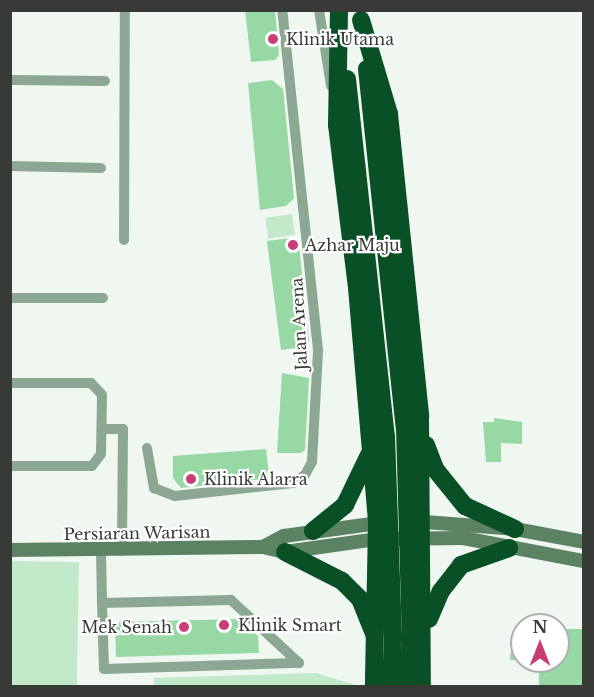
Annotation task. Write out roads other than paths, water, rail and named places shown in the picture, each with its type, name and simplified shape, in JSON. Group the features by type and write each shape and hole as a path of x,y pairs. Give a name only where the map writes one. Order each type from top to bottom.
{"highway":[{"path":"339,10 337,125 377,531 379,583 375,687"},
{"path":"339,10 409,636 422,687"},
{"path":"361,15 389,114 420,416 425,582 391,687"},
{"path":"361,15 405,428 408,687"},
{"path":"420,416 427,450 450,489 465,506 516,529"},
{"path":"313,531 345,504 370,451"},
{"path":"373,474 385,494 398,496 411,493 422,470"},
{"path":"409,636 456,571 469,560 509,548"},
{"path":"285,552 342,581 360,599 376,653"},
{"path":"379,583 388,565 400,562 412,564 425,582"}],"street":[{"path":"124,240 125,10"},
{"name":"Jalan Arena","path":"147,447 154,488 174,496 293,483 312,462 318,350 282,10"},
{"path":"319,10 337,125"},
{"path":"10,80 105,81"},
{"path":"10,166 101,168"},
{"path":"10,298 103,298"},
{"path":"10,383 91,383 102,395 101,454 92,466 10,466"},
{"path":"102,429 123,429 122,551"},
{"path":"423,529 509,548 584,561"},
{"path":"263,547 313,531 423,529 516,529 584,542"},
{"path":"263,547 285,552 377,531"},
{"name":"Persiaran Warisan","path":"10,550 122,551 263,547"},
{"path":"102,551 102,603 104,669 298,663 231,600 102,603"}],"place":[{"name":"Klinik Utama","path":"273,39"},
{"name":"Azhar Maju","path":"293,245"},
{"name":"Klinik Alarra","path":"191,479"},
{"name":"Klinik Smart","path":"224,625"},
{"name":"Mek Senah","path":"184,627"}]}
